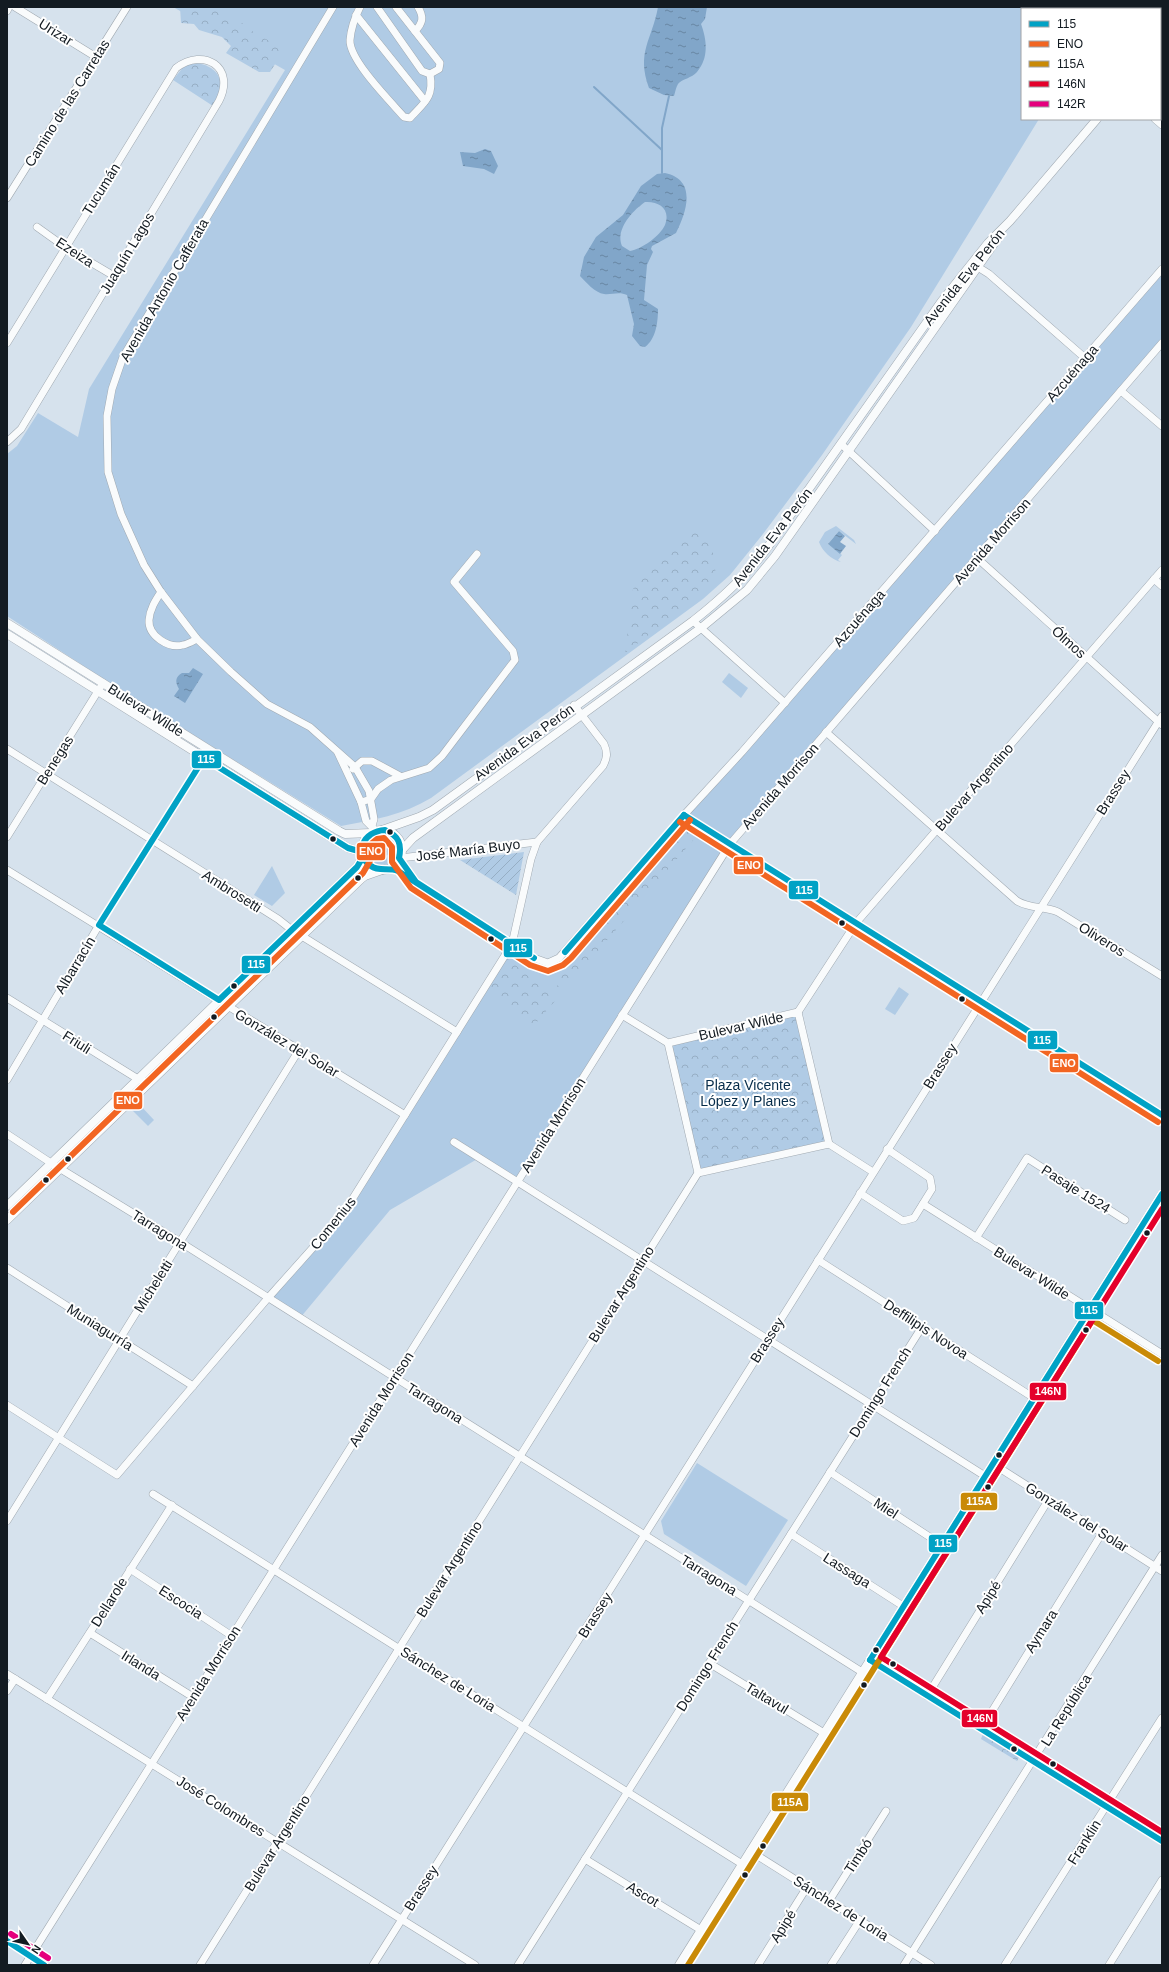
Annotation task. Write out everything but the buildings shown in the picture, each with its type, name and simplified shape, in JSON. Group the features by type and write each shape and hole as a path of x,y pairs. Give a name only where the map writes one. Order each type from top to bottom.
{"main road":[{"name":"Avenida Eva Perón","path":"375,830 419,817 433,810 574,705 693,621 725,596 753,567 941,302 975,265 1010,221 1096,120"},
{"name":"Avenida Eva Perón","path":"400,856 413,838 702,628 731,605 761,574 850,451 975,265"},
{"name":"Bulevar Wilde","path":"7,623 339,831 345,834 375,830"},
{"name":"Bulevar Wilde","path":"7,634 348,848 363,854"},
{"path":"7,1206 357,867 363,854 363,844 375,830 395,835 399,839 400,856 388,868 365,876 7,1220"},
{"path":"363,854 372,867 388,868"},
{"path":"679,1965 1162,1194"}],"street":[{"path":"7,11 9,7"},
{"name":"Urizar","path":"15,7 96,57"},
{"name":"Camino de las Carretas","path":"7,198 127,7"},
{"name":"Avenida Antonio Cafferata","path":"333,7 123,357 112,389 106,416 108,472 121,514 134,546 161,592 197,638 231,672 268,704 310,727 356,767 366,784 371,799 375,830"},
{"path":"360,7 356,15 350,40 354,57 384,96 404,117 410,118 425,101 432,88 430,74"},
{"path":"377,7 422,71 430,74 439,69 440,63 396,7"},
{"path":"418,7 423,15"},
{"path":"415,31 422,24 426,7"},
{"path":"356,15 425,101"},
{"name":"Tucumán","path":"7,343 65,246 176,68 190,60 197,59 211,61"},
{"name":"Juaquín Lagos","path":"7,442 21,429 224,92 225,82 222,72 211,61"},
{"name":"Ezeiza","path":"37,227 114,276"},
{"path":"975,265 1085,358"},
{"name":"Azcuénaga","path":"512,944 541,961 553,962 565,952 684,815 785,703 1162,269"},
{"name":"Avenida Morrison","path":"25,1965 730,844 1162,343"},
{"path":"1121,391 1162,426"},
{"path":"841,444 935,531"},
{"path":"361,802 371,799 378,789 391,780 429,768 442,756 514,660 513,651 454,582 477,554"},
{"name":"Ólmos","path":"977,558 1086,658 1160,721"},
{"name":"Bulevar Argentino","path":"798,1012 856,923 1162,570"},
{"path":"1154,579 1162,586"},
{"path":"161,592 152,606 149,622 154,634 169,646 182,645 197,638"},
{"path":"693,621 785,703"},
{"name":"Benegas","path":"7,836 103,683"},
{"path":"536,842 603,766 607,758 607,751 604,744 574,705"},
{"name":"Brassey","path":"373,1965 645,1536 1040,907 1160,721"},
{"name":"Oliveros","path":"826,732 1017,901 1030,907 1040,907 1058,912 1162,976"},
{"name":"Ambrosetti","path":"7,749 278,919 292,930 457,1032"},
{"name":"Albarracín","path":"7,1080 99,925 209,750"},
{"name":"Avenida Antonio Cafferata","path":"338,752 361,802 366,821 375,830"},
{"path":"347,772 356,767 362,761 372,761 400,776"},
{"path":"684,815 1162,1115"},
{"name":"José María Buyo","path":"400,856 536,842"},
{"name":"Comenius","path":"59,1438 117,1475 268,1298 343,1214 512,944 536,842"},
{"path":"400,856 416,882"},
{"path":"388,868 416,882 512,944"},
{"name":"González del Solar","path":"7,870 99,925 228,1007 405,1115"},
{"name":"Friuli","path":"7,998 138,1079 149,1084"},
{"name":"Bulevar Wilde","path":"668,1044 798,1012 829,1144"},
{"path":"622,1015 668,1044 698,1173 829,1144 873,1172"},
{"name":"Micheletti","path":"7,1521 299,1050"},
{"name":"Tarragona","path":"7,1134 60,1169 180,1242 862,1672"},
{"path":"454,1142 768,1338 985,1476"},
{"path":"860,1193 903,1221 914,1218 923,1204 932,1189 930,1178 887,1149"},
{"name":"Pasaje 1524","path":"976,1238 1027,1158 1125,1220"},
{"name":"Bulevar Argentino","path":"200,1965 698,1173"},
{"name":"Bulevar Wilde","path":"923,1204 1162,1354"},
{"name":"Deffilipis Novoa","path":"818,1260 1034,1398"},
{"name":"Muniagurría","path":"7,1268 193,1386"},
{"name":"Domingo French","path":"518,1965 922,1327"},
{"path":"7,1405 59,1438"},
{"name":"González del Solar","path":"993,1464 1162,1571"},
{"name":"Miel","path":"830,1472 942,1544"},
{"name":"Sánchez de Loria","path":"153,1494 742,1864"},
{"name":"Apipé","path":"928,1696 1049,1499"},
{"name":"Dellarole","path":"47,1699 172,1505"},
{"name":"Aymara","path":"981,1729 1102,1532"},
{"name":"Lassaga","path":"791,1534 903,1606"},
{"name":"La República","path":"904,1965 1162,1555"},
{"name":"Escocia","path":"130,1569 232,1636"},
{"name":"Irlanda","path":"90,1633 193,1697"},
{"path":"870,1660 1162,1841"},
{"name":"Taltavul","path":"709,1663 824,1733"},
{"name":"José Colombres","path":"7,1674 475,1965"},
{"path":"7,1691 15,1679"},
{"name":"Franklin","path":"1006,1965 1162,1718"},
{"name":"Timbó","path":"829,1901 886,1811"},
{"name":"Sánchez de Loria","path":"750,1851 931,1965"},
{"name":"Ascot","path":"585,1859 701,1930"},
{"path":"1109,1965 1162,1880"},
{"name":"Apipé","path":"758,1965 807,1887"},
{"path":"831,1965 860,1920"},
{"path":"7,1941 44,1965"}],"green space":[{"path":"173,7 1110,7 1021,8 1021,120 1038,120 911,327 822,455 763,534 730,575 703,599 431,798 399,813 341,826 122,691 7,616 7,454 17,446 38,413 78,437 89,389 285,70"},
{"path":"180,7 215,7 218,11 239,20 252,31 278,45 284,50 270,72 259,72 226,53 231,46 222,37 199,30 194,24 181,23"},
{"path":"192,63 208,66 219,77 221,88 213,106 173,80 184,66"},
{"path":"1162,269 1162,343 730,844 517,1182 479,1158 390,1210 300,1318 268,1298 343,1214 512,944 541,961 559,958"},
{"path":"836,526 854,540 856,544 839,531 828,544 842,555 838,560 841,562 828,555 822,549 819,542 825,532"},
{"path":"710,530 717,583 625,653 633,589 655,566 695,532"},
{"path":"729,673 748,688 741,698 722,682"},
{"path":"382,829 396,835 402,849 396,863 382,869 368,863 362,849 368,835"},
{"path":"685,832 688,832 695,838 530,1030 486,990 507,958 549,994 563,980 558,976 567,964 564,960 587,935 591,934 660,854 656,854 671,837 680,837"},
{"path":"524,852 516,895 460,860"},
{"path":"272,866 285,893 272,906 254,895"},
{"path":"899,987 909,994 895,1015 885,1009"},
{"name":"Plaza Vicente López y Planes","path":"798,1012 829,1144 698,1173 668,1044"},
{"path":"139,1104 154,1120 148,1126 132,1110"},
{"path":"697,1463 788,1520 746,1586 664,1534 661,1521"},
{"path":"983,1734 1019,1757 1017,1761 981,1739"}],"water":[{"path":"658,7 707,7 705,19 701,24 706,43 704,61 695,74 678,84 674,96 664,95 649,88 645,76 644,65 646,46"},
{"path":"485,149 491,151 498,166 494,174 484,169 463,166 460,152 475,153"},
{"path":"665,173 682,182 687,197 686,206 676,233 652,246 651,249 653,252 647,265 644,300 658,309 658,314 654,335 649,344 645,347 640,346 632,336 634,324 627,295 621,293 607,294 597,292 580,276 584,257 596,237 623,215 641,186 657,174","holes":["645,202 659,205 665,210 665,225 663,229 650,241 640,248 630,251 622,246 620,240 623,227 635,210"]},
{"path":"839,531 845,536 840,542 846,546 840,554 828,544"},
{"path":"193,668 203,674 185,703 174,696 179,689 176,680 182,673 189,673"},
{"path":"382,841 389,846 390,849 385,856 382,857 375,852 374,849 379,842"}],"waterway":[{"path":"594,87 662,150"},
{"path":"662,173 662,128 669,96"}],"transit line":[{"name":"115","path":"362,852 348,848 204,758 99,925 219,1000 357,867 363,857"},
{"name":"115","path":"565,952 684,815"},
{"name":"115","path":"684,815 1162,1115"},
{"name":"ENO","path":"13,1212 363,873 370,861 372,843 377,839 384,838 392,847 392,862 411,888 530,965 548,971 563,965 571,958 690,820"},
{"name":"ENO","path":"680,822 1158,1122"},
{"name":"115","path":"385,830 394,835 398,841 400,845 399,858 416,882 534,958 398,871 391,869 377,869 371,866 362,855 363,844 371,834 377,831 385,830"},
{"name":"115","path":"870,1660 1162,1194"},
{"name":"146N","path":"1162,1209 881,1657 1162,1832"},
{"name":"115A","path":"688,1965 1097,1313"},
{"name":"115A","path":"1086,1316 1158,1361"},
{"name":"115","path":"870,1660 1162,1841"},
{"name":"142R","path":"11,1934 48,1958"},
{"name":"115","path":"7,1941 44,1965"}]}
